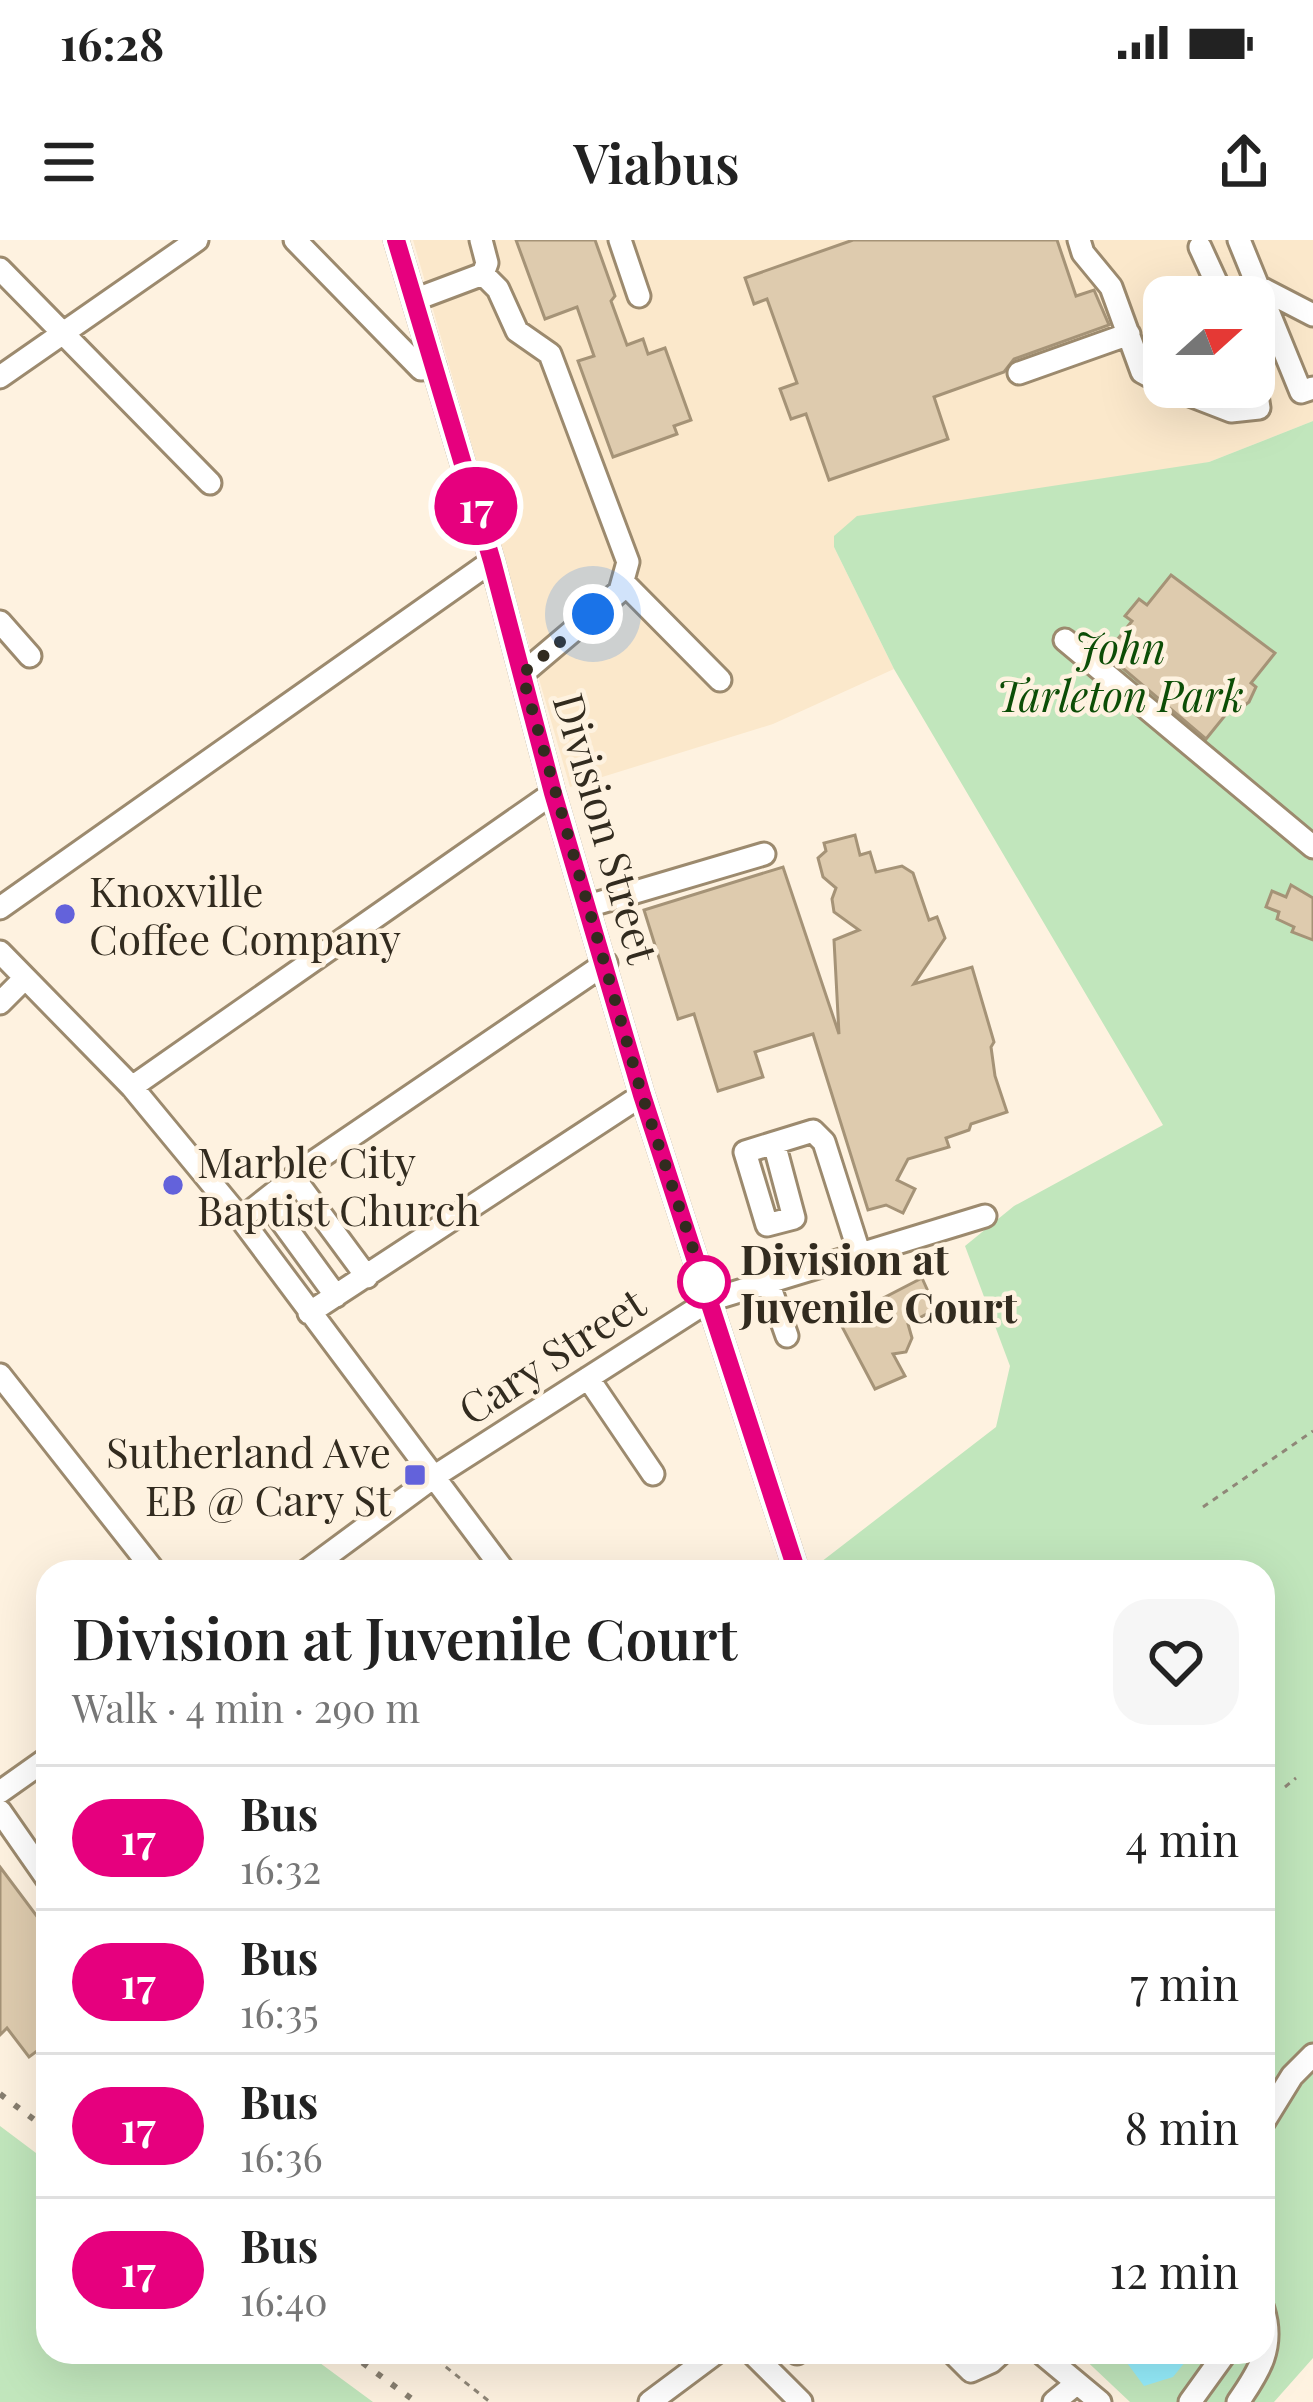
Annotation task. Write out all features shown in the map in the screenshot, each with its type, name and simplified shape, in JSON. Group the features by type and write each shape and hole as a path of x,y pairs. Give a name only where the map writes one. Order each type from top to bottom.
{"street":[{"path":"0,377 197,240"},
{"path":"295,240 427,368"},
{"name":"Division Street","path":"396,240 427,368 492,561 553,793 642,1095 793,1560"},
{"path":"414,300 483,274 488,263 481,240"},
{"path":"620,240 639,296"},
{"path":"1078,240 1111,287 1143,373"},
{"path":"1239,240 1254,276"},
{"path":"1204,242 1216,276"},
{"path":"0,269 210,483"},
{"path":"483,274 498,290 518,331 550,354 628,562 620,591 522,674"},
{"path":"1275,295 1313,315"},
{"path":"1275,321 1307,390 1275,402"},
{"path":"1019,374 1129,334"},
{"path":"1224,408 1259,408"},
{"path":"0,908 492,561"},
{"path":"624,583 720,680"},
{"path":"0,622 30,656"},
{"path":"1065,640 1313,847"},
{"path":"132,1087 553,793"},
{"path":"588,906 764,854"},
{"path":"0,952 132,1087 241,1220 496,1560"},
{"path":"241,1220 294,1178 606,963"},
{"path":"0,1004 25,979"},
{"path":"309,1312 642,1095"},
{"path":"774,1143 813,1131 824,1142 859,1252"},
{"path":"294,1178 367,1277"},
{"path":"266,1200 336,1296"},
{"name":"Cary Street","path":"321,1560 435,1476 710,1300 985,1216"},
{"path":"310,1260 339,1238"},
{"path":"768,1282 787,1336"},
{"path":"0,1375 146,1560"},
{"path":"588,1378 653,1474"},
{"path":"0,1792 36,1766"},
{"path":"0,1811 36,1863"},
{"path":"1275,2104 1313,2055"},
{"path":"650,2402 701,2364"},
{"path":"763,2364 801,2402"},
{"path":"1054,2364 1100,2402"},
{"path":"1067,2364 1076,2384"},
{"path":"1190,2402 1217,2364"},
{"path":"1238,2402 1263,2364"},
{"path":"1054,2402 1076,2384"}],"path":[{"path":"1203,1507 1313,1431"},
{"path":"1285,1787 1296,1778"},
{"path":"442,2364 490,2402"}],"shaded area":[{"path":"413,240 1313,240 1313,421 1209,462 834,547 894,669 773,724 570,787"}],"green space":[{"name":"John Tarleton Park","path":"1313,421 1313,2358 1274,2402 1130,2402 1090,2364 1275,2364 1275,1560 824,1560 996,1427 1010,1366 965,1246 1014,1206 1163,1125 894,669 834,547 834,536 857,516 1209,462"},
{"path":"0,2126 36,2153 36,2364 321,2364 373,2402 0,2402"}],"water":[{"path":"1128,2364 1184,2364 1173,2377 1144,2386"}],"building":[{"path":"516,240 595,240 627,345 643,339 648,354 665,348 691,420 674,426 677,434 613,457 578,361 594,356 577,307 545,319"},
{"path":"853,240 1057,240 1076,296 1094,290 1109,325 1014,359 1004,372 934,397 948,439 829,480 806,414 791,419 780,389 797,383 767,299 754,304 745,278"},
{"path":"1171,575 1275,653 1251,683 1256,687 1249,702 1236,712 1231,708 1206,739 1106,654 1132,621 1125,616 1139,599 1147,605"},
{"path":"855,835 860,855 870,852 876,872 902,866 913,873 929,920 937,917 945,938 914,984 972,967 994,1042 995,1076 1007,1112 946,1138 949,1147 908,1159 897,1180 915,1189 903,1213 886,1205 868,1210 813,1034 755,1052 763,1077 718,1091 694,1014 678,1019 644,910 783,867 839,1034 834,940 859,930 834,912 836,888 823,877 818,858 826,851 824,843"},
{"path":"1291,885 1313,898 1313,940 1292,932 1294,927 1277,919 1279,912 1266,907 1272,891 1286,897"},
{"path":"922,1278 936,1309 908,1324 912,1338 906,1352 893,1354 905,1376 875,1389 839,1321"},
{"path":"0,1867 36,1915 36,2052 29,2057 7,2028 0,2035"}],"railway":[{"path":"0,2094 36,2121"},
{"path":"364,2364 416,2402"}],"bus line":[{"name":"17","path":"396,240 642,1095 793,1560"}],"place":[{"name":"Knoxville Coffee Company","path":"65,914"},
{"name":"Marble City Baptist Church","path":"173,1185"},
{"name":"Division at Juvenile Court","path":"704,1282"},
{"name":"Sutherland Ave EB @ Cary St","path":"415,1475"}],"route":[{"path":"593,614 522,674 642,1095 710,1300 704,1282"}]}
